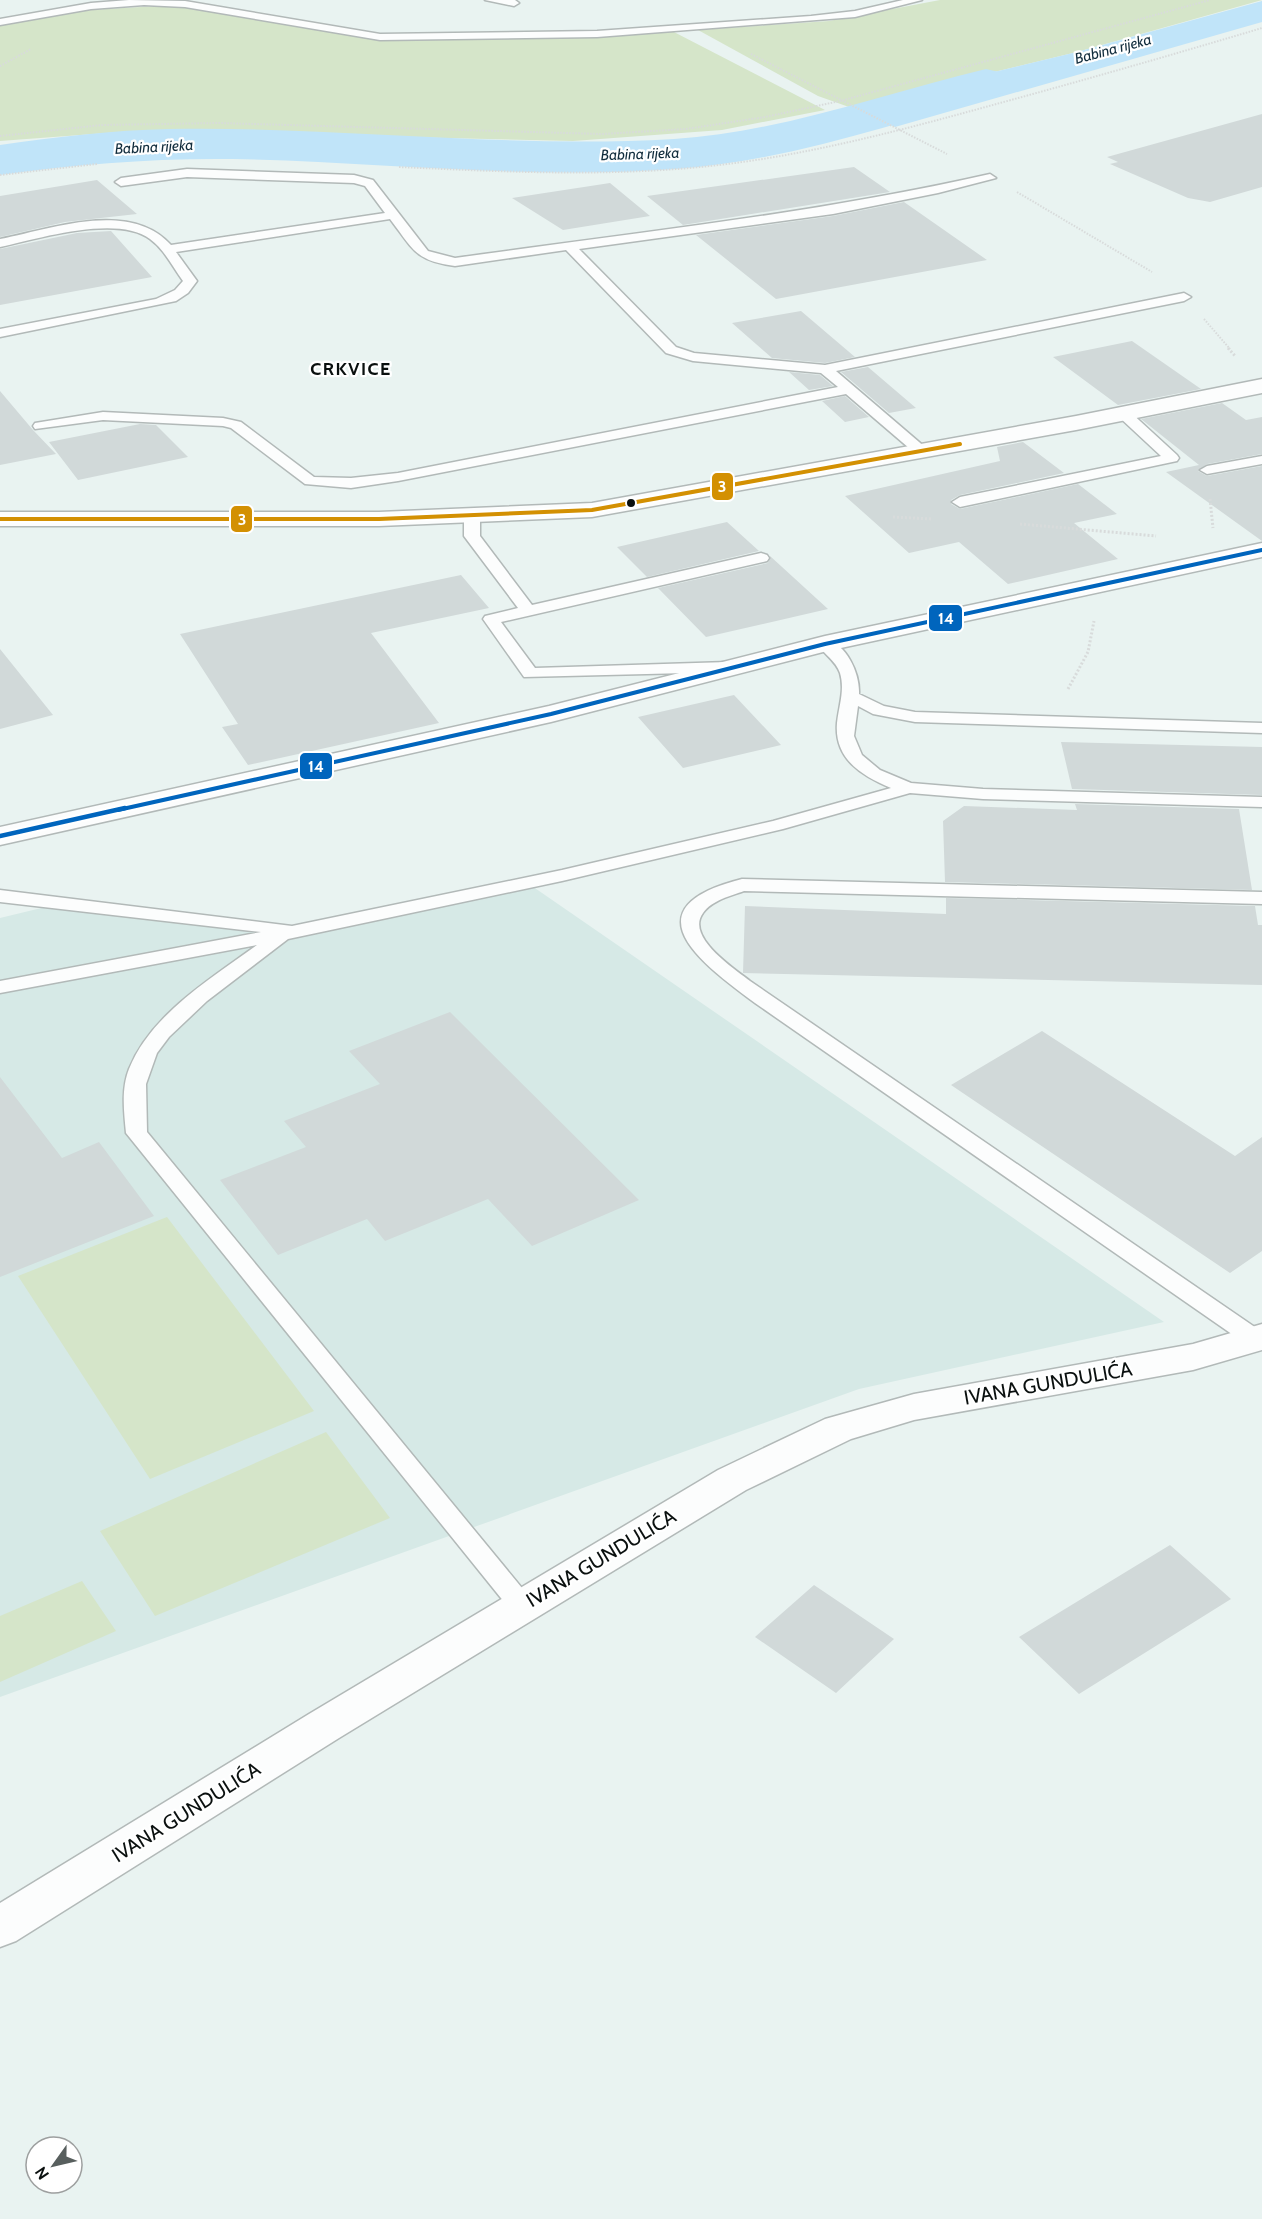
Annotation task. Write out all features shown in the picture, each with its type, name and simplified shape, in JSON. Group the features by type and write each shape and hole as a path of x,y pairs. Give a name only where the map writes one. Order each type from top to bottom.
{"street":[{"path":"0,519 472,517 592,510 1123,414 1262,386"},
{"path":"0,836 551,714 825,644 1262,550"},
{"name":"IVANA GUNDULIĆA","path":"0,1928 522,1606 732,1480 838,1429 914,1407 1193,1357 1259,1338"}],"lane":[{"path":"490,0 514,3"},
{"path":"0,22 91,6 144,2 185,4 380,37 562,34 811,19 855,14 917,0"},
{"path":"121,182 187,173 354,179 369,183 423,254 438,260 455,262 809,214 903,198 990,178"},
{"path":"166,250 394,215"},
{"path":"0,243 97,226 120,226 150,232 190,281 186,289 174,297 156,303 0,333"},
{"path":"569,246 671,350 693,357 825,369 1184,297"},
{"path":"825,369 921,451"},
{"path":"40,426 104,416 223,422 236,425 310,481 351,483 392,478 849,389"},
{"path":"960,502 1172,458 1123,414"},
{"path":"1207,471 1262,460"},
{"path":"472,517 472,536 528,611"},
{"path":"737,667 530,672 491,619 761,558"},
{"path":"825,644 848,670 852,697 846,725 849,752 872,774 909,788 983,794 1262,802"},
{"path":"852,697 879,710 915,717 1262,728"},
{"path":"0,987 292,933 610,865 841,810 909,788"},
{"path":"1259,1338 762,999 702,953 691,940 688,928 694,912 706,900 742,885 1262,898"},
{"path":"0,896 292,933"},
{"path":"292,933 174,1019 152,1043 139,1069 134,1100 137,1133 522,1606"}],"path":[{"path":"0,136 102,126 219,123 602,134 686,129 765,117 840,101 1210,0"},
{"path":"393,167 566,174 700,167 771,157 901,130 1148,63 1262,28"},
{"path":"745,51 901,130 1139,261 1184,297 1241,362"},
{"path":"0,175 101,163"},
{"path":"1207,471 1214,543 1262,550"},
{"path":"893,517 936,519"},
{"path":"1017,524 1164,537"},
{"path":"1051,722 1088,652 1094,618 1084,588"}],"shaded area":[{"path":"529,884 1164,1322 859,1389 0,1697 0,918 62,903 302,931"}],"green space":[{"path":"940,0 1262,0 1077,52 849,107 818,96 698,30 829,21"},
{"path":"173,5 380,40 672,31 825,110 722,130 573,141 134,131 0,141 0,24 91,10"},
{"path":"167,1217 314,1411 150,1479 18,1276"},
{"path":"326,1432 390,1518 155,1616 100,1531"},
{"path":"82,1581 116,1631 0,1682 0,1616"}],"water":[{"path":"1262,1 1262,22 895,127 849,107 1077,52"}],"building":[{"path":"1262,114 1262,187 1210,202 1188,198 1110,164 1118,162 1107,157"},
{"path":"854,167 890,192 683,225 647,196"},
{"path":"97,180 137,214 65,222 0,237 0,196"},
{"path":"610,183 650,216 563,230 512,198"},
{"path":"904,202 987,260 776,299 696,235 833,216"},
{"path":"111,231 152,277 0,305 0,249 77,233"},
{"path":"801,311 855,357 825,363 772,358 732,323"},
{"path":"1132,341 1201,389 1118,405 1053,357"},
{"path":"868,367 916,408 889,413 841,372"},
{"path":"789,372 820,375 833,386 809,390"},
{"path":"0,391 33,430 56,454 0,465"},
{"path":"845,396 869,417 845,422 822,401"},
{"path":"1222,403 1246,420 1262,417 1262,454 1207,464 1198,471 1207,476 1262,466 1262,541 1166,472 1199,465 1141,419"},
{"path":"140,424 156,425 188,457 78,480 49,442"},
{"path":"1023,442 1064,473 960,495 951,500 951,504 960,509 1078,484 1117,514 1074,523 1118,559 1008,584 959,542 909,553 845,496 1000,461 997,447"},
{"path":"727,522 759,551 647,577 617,547"},
{"path":"770,556 828,609 706,637 658,588 768,563"},
{"path":"461,575 489,608 371,633 439,723 248,765 222,727 238,724 180,634"},
{"path":"0,649 53,715 0,729"},
{"path":"734,695 781,745 683,768 638,717"},
{"path":"1061,742 1262,747 1262,795 1072,789"},
{"path":"1075,804 1239,809 1252,890 945,882 943,821 964,806 1077,810"},
{"path":"946,898 1255,906 1258,925 1262,925 1262,985 743,973 745,906 946,914"},
{"path":"450,1012 639,1200 532,1246 488,1199 385,1241 367,1219 278,1255 220,1180 306,1147 284,1121 380,1084 349,1051"},
{"path":"1042,1031 1235,1156 1262,1137 1262,1251 1230,1273 951,1085"},
{"path":"0,1077 62,1158 99,1142 154,1216 0,1277"},
{"path":"1170,1545 1231,1599 1079,1694 1019,1637"},
{"path":"814,1585 894,1639 836,1693 755,1637"}],"waterway":[{"name":"Babina rijeka","path":"0,160 84,149 169,144 296,146 548,156 675,154 754,144 793,136 986,83"}],"transit line":[{"name":"3","path":"0,519 379,519 499,516 592,510 960,444"},
{"name":"14","path":"0,836 551,714 825,644 1262,550"}],"district":[{"name":"CRKVICE","path":"351,369"}]}
